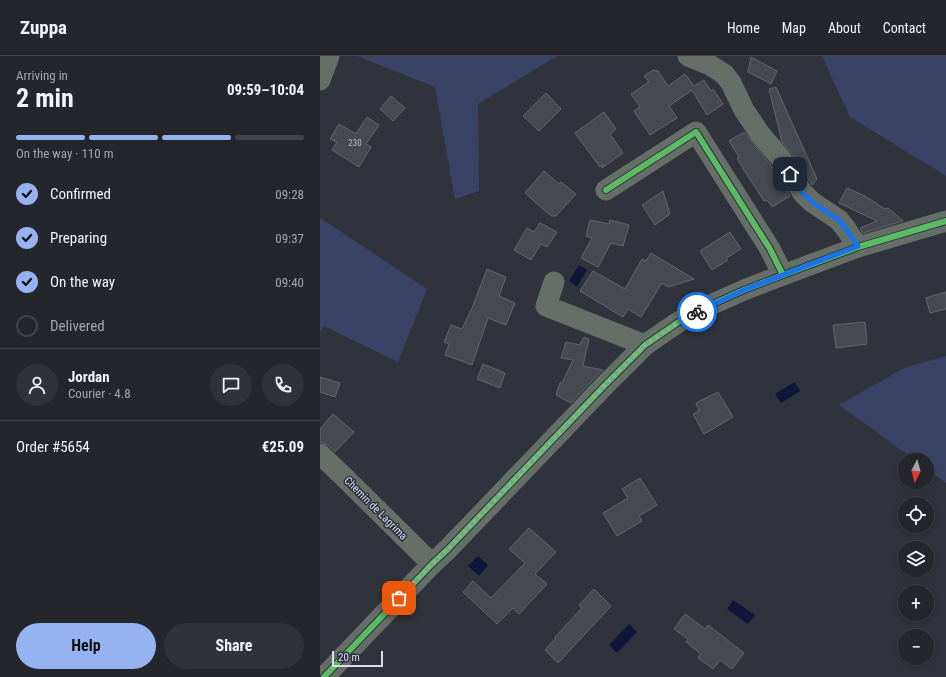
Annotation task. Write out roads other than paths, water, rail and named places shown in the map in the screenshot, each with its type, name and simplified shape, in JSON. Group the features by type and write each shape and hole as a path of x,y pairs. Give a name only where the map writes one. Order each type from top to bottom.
{"street":[{"path":"320,80 330,56"},
{"path":"688,56 710,65 724,74 731,83 744,110 757,130 783,161 802,192 812,202 839,220 858,246"},
{"path":"606,190 696,132 770,250 783,275"},
{"path":"324,677 645,345 697,311 744,290 858,246 946,221"},
{"path":"554,282 546,306 645,345"},
{"name":"Chemin de Lagrima","path":"320,454 432,564"}]}
